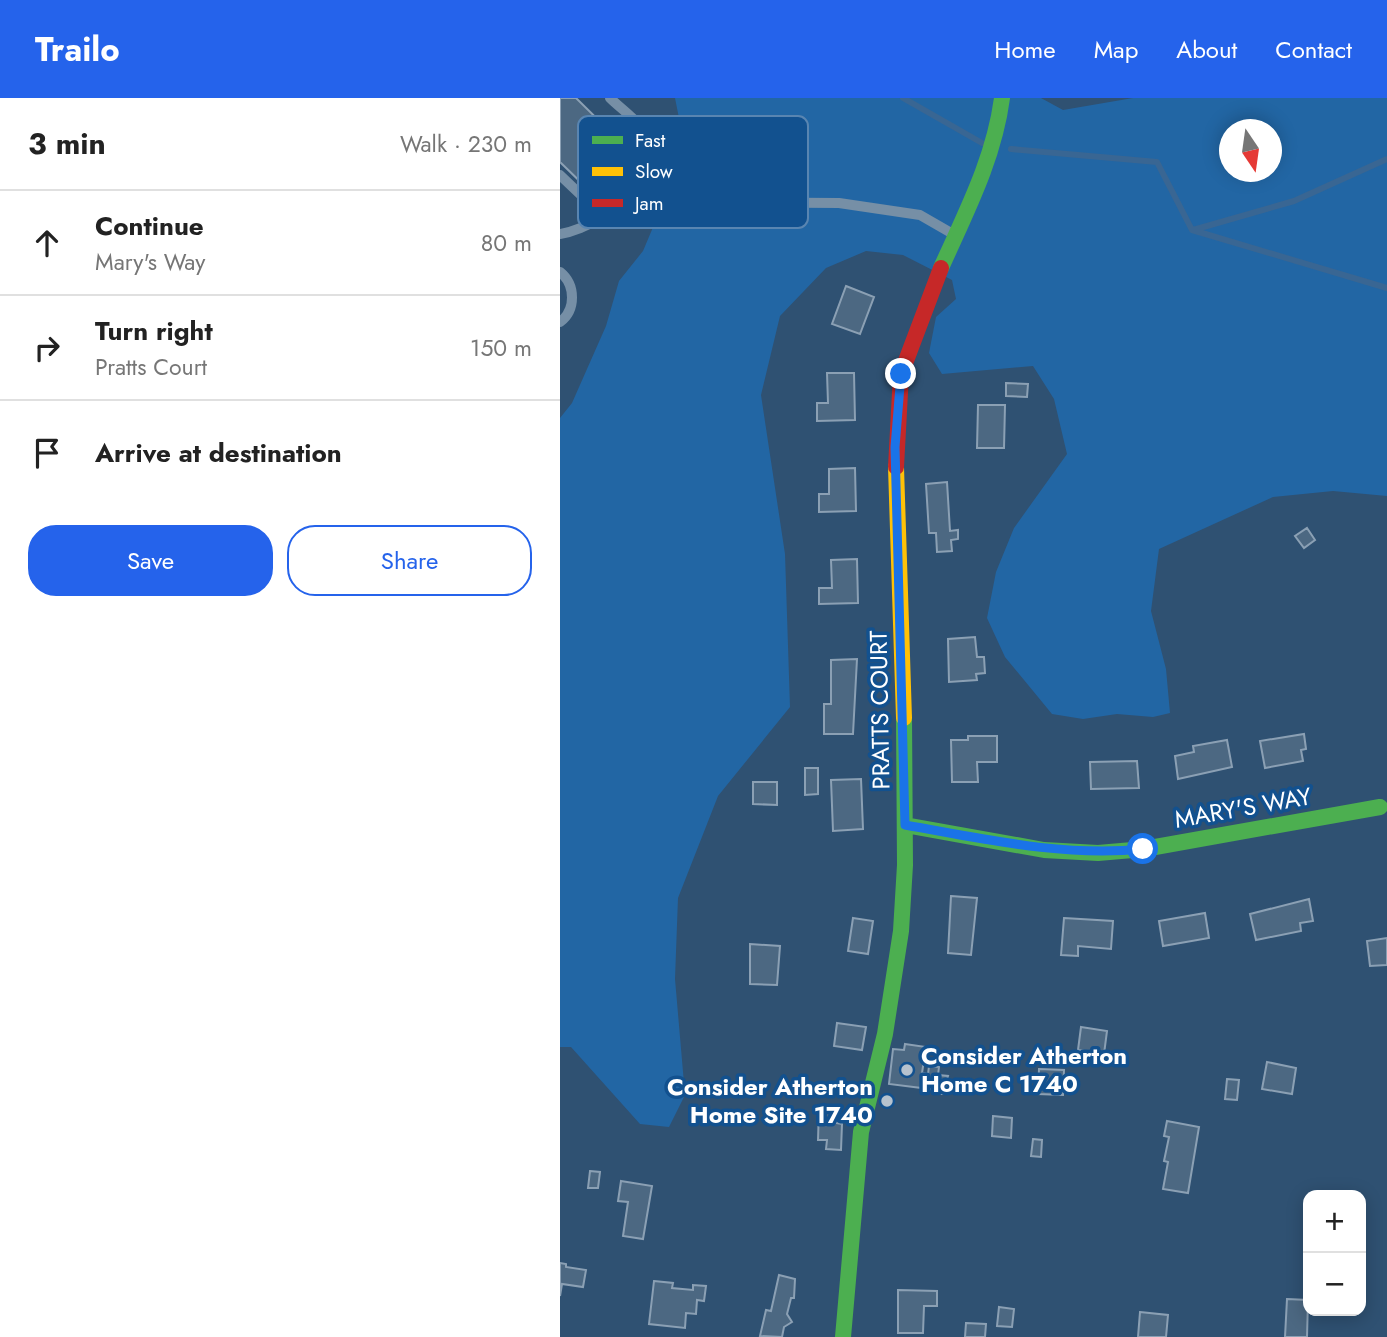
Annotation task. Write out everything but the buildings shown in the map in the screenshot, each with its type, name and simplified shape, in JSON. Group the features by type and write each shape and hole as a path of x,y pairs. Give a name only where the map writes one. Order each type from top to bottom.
{"street":[{"name":"PRATTS COURT","path":"843,1337 861,1132 887,1022 900,944 905,825 895,447 901,374 908,347 989,163 998,130 1002,98"},
{"name":"MARY'S WAY","path":"905,825 1044,850 1098,853 1143,849 1380,807"}],"lane":[{"path":"610,98 628,116"},
{"path":"560,175 578,192"},
{"path":"808,203 839,203 920,215 956,236"},
{"path":"560,234 581,228"},
{"path":"560,272 572,287 572,303 560,322"}],"shaded area":[{"path":"675,98 1041,98 1063,110 1133,98 1387,98 1387,496 1333,491 1273,497 1159,549 1151,611 1166,669 1170,713 1153,717 1117,714 1083,719 1052,714 1005,657 987,618 996,572 1014,528 1067,454 1054,399 1033,366 942,374 929,353 936,317 956,299 952,280 903,255 866,251 826,268 780,316 761,395 785,554 790,707 718,796 678,898 675,979 685,1095 669,1127 640,1124 571,1047 560,1047 560,418 572,403 606,326 619,281 643,251 653,228 808,228 808,116 679,116"}],"waterway":[{"path":"903,98 982,143"},
{"path":"1011,149 1157,162 1192,230 1387,288"},
{"path":"1193,230 1294,201 1387,159"}],"traffic: fast":[{"path":"941,268 986,164 1002,98"},
{"path":"843,1337 861,1132 885,1034 901,931 905,865 904,718"},
{"path":"905,825 1044,850 1098,853 1144,849 1380,807"}],"traffic: slow":[{"path":"896,467 904,718"}],"traffic: jam":[{"path":"896,467 901,374 941,268"}],"place":[{"name":"Consider Atherton Home C 1740","path":"907,1070"},
{"name":"Consider Atherton Home Site 1740","path":"887,1101"}],"route":[{"path":"901,374 895,447 905,825 1044,850 1098,853 1143,849"}]}
